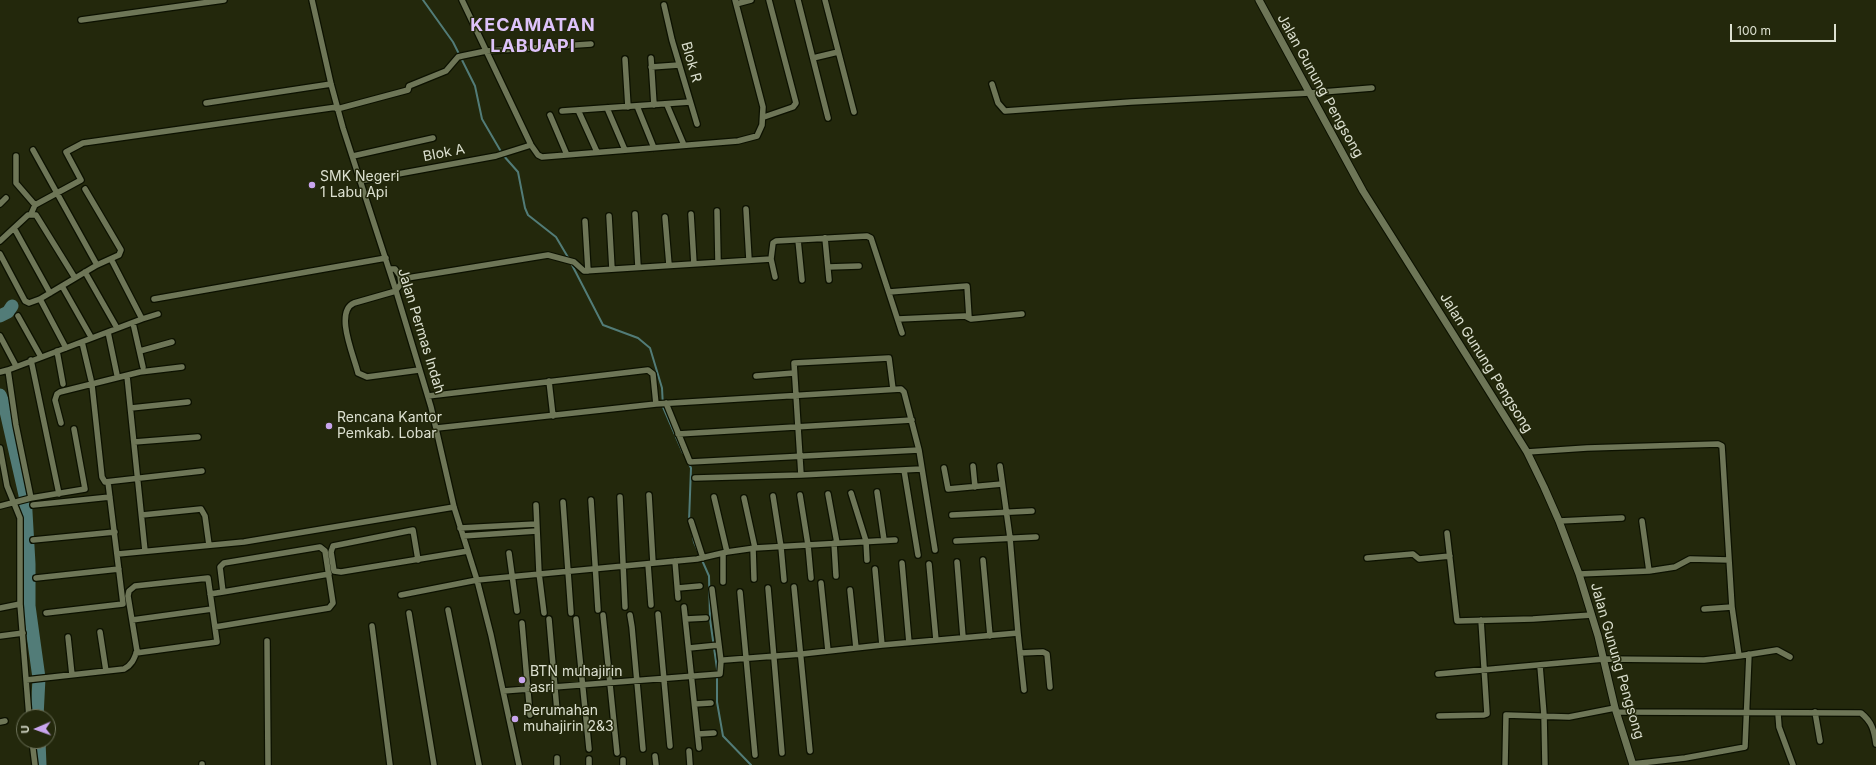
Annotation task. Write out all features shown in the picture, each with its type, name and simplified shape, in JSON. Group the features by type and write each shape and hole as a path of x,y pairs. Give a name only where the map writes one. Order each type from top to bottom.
{"street":[{"path":"81,20 224,0"},
{"name":"Jalan Permas Indah","path":"312,0 330,84 337,108 386,258 437,428 454,508 477,580 491,635 519,765"},
{"path":"462,0 531,145 540,157 754,138 760,132 764,117 763,107 735,2 751,0"},
{"path":"764,117 793,107 796,103 769,0"},
{"path":"798,0 828,118"},
{"path":"825,0 854,112"},
{"name":"Jalan Gunung Pengsong","path":"1259,0 1363,191 1527,452 1559,520 1579,574 1592,615 1616,710 1632,764"},
{"name":"Blok R","path":"664,5 679,65 697,124"},
{"path":"0,241 31,214 35,205 81,180 66,152 83,143 337,108 408,90 409,86 446,70 460,56 486,51 591,44"},
{"path":"813,58 838,52"},
{"path":"651,58 654,105"},
{"path":"625,59 628,107"},
{"path":"651,67 679,65"},
{"path":"206,102 330,84"},
{"path":"992,84 998,103 1005,111 1372,88"},
{"path":"562,111 690,102"},
{"path":"667,104 684,145"},
{"path":"637,106 654,148"},
{"path":"607,108 625,150"},
{"path":"578,110 597,152"},
{"path":"550,115 567,155"},
{"path":"353,156 433,138"},
{"name":"Blok A","path":"360,181 496,156 531,145"},
{"path":"33,150 97,265"},
{"path":"16,156 16,183 35,205"},
{"path":"0,254 25,301 31,303 97,265 119,255 121,250 85,189"},
{"path":"0,204 6,198"},
{"path":"746,209 749,260"},
{"path":"717,211 718,262"},
{"path":"31,214 38,216 75,278"},
{"path":"635,214 638,267"},
{"path":"691,214 694,264"},
{"path":"609,216 612,269"},
{"path":"665,217 669,265"},
{"path":"585,221 588,270"},
{"path":"14,228 50,293"},
{"path":"775,277 771,258 772,243 776,241 867,236 872,238 902,333"},
{"path":"825,238 829,280"},
{"path":"798,240 802,280"},
{"path":"401,279 548,255 574,262 581,270 771,258"},
{"path":"154,299 386,258"},
{"path":"111,259 142,319"},
{"path":"828,267 859,266"},
{"path":"389,268 397,270 401,279 401,284 396,290 354,303 348,306 346,310 345,326 358,373 367,378 419,370"},
{"path":"85,272 118,328"},
{"path":"62,286 91,337"},
{"path":"889,292 967,286 968,318"},
{"path":"40,299 66,348"},
{"path":"0,372 82,342 91,337 158,314"},
{"path":"898,319 965,316 968,318 1022,314"},
{"path":"18,316 41,357"},
{"path":"133,323 143,367"},
{"path":"108,332 117,375"},
{"path":"0,336 16,366"},
{"path":"82,342 91,382 102,477 104,481 108,482 202,471"},
{"path":"140,351 172,342"},
{"path":"57,351 63,384"},
{"path":"801,475 794,373 796,363 888,357 890,360 893,389"},
{"path":"31,360 59,494"},
{"path":"60,423 55,400 57,394 91,382 127,376 140,372 182,367"},
{"path":"8,370 16,425 30,498"},
{"path":"428,396 648,370 653,374 661,404 678,434 690,462 919,450"},
{"path":"756,376 794,373"},
{"path":"127,376 139,478 145,551"},
{"path":"549,381 553,416"},
{"path":"437,428 661,404 901,389 904,392 919,450 935,550"},
{"path":"131,408 188,402"},
{"path":"678,434 912,420"},
{"path":"0,506 16,503 30,498 83,490 86,486 74,429"},
{"path":"134,442 198,437"},
{"path":"1527,452 1587,448 1721,444 1723,448 1732,607 1739,656"},
{"path":"0,450 7,486 16,503 20,518 20,604 28,709"},
{"path":"973,466 975,487"},
{"path":"1000,466 1010,538 1024,690"},
{"path":"944,468 948,489 1002,484"},
{"path":"695,478 801,475 921,469"},
{"path":"904,470 918,555"},
{"path":"46,612 122,606 124,603 108,482"},
{"path":"877,492 884,540"},
{"path":"851,493 866,541 867,560"},
{"path":"828,494 836,543 836,576"},
{"path":"649,495 651,605"},
{"path":"800,495 808,544 811,578"},
{"path":"773,496 781,547 784,580"},
{"path":"33,505 110,497"},
{"path":"714,497 725,552 723,582"},
{"path":"620,498 625,607"},
{"path":"744,498 754,548 754,579"},
{"path":"591,500 598,610"},
{"path":"562,502 571,612"},
{"path":"536,505 539,573 544,614"},
{"path":"118,554 244,542 454,508"},
{"path":"142,515 201,509 205,516 209,545"},
{"path":"952,515 1006,511 1032,511"},
{"path":"1559,520 1622,518"},
{"path":"691,521 703,558"},
{"path":"1642,521 1649,571"},
{"path":"460,528 536,524"},
{"path":"418,560 413,530 333,546 331,552 334,571 341,572 418,560 468,551"},
{"path":"463,536 537,531"},
{"path":"33,540 115,532"},
{"path":"1448,533 1456,620 1592,615"},
{"path":"956,541 1036,537"},
{"path":"401,595 477,580 539,573 596,570 697,559 725,552 754,548 895,540"},
{"path":"215,627 328,608 333,603 325,552 320,547 224,563 220,567 223,592"},
{"path":"508,553 517,611"},
{"path":"1367,558 1413,554 1420,559 1450,556"},
{"path":"1579,574 1649,571 1675,567 1690,559 1729,560"},
{"path":"983,560 990,636"},
{"path":"675,561 678,598"},
{"path":"957,562 963,637"},
{"path":"902,563 909,643"},
{"path":"929,564 936,640"},
{"path":"36,578 119,569"},
{"path":"875,569 882,645"},
{"path":"210,594 329,574"},
{"path":"26,680 44,679 129,667 136,653 128,591 135,586 208,578 216,642 136,653"},
{"path":"821,583 828,651"},
{"path":"678,588 700,586"},
{"path":"794,586 802,654 810,751"},
{"path":"768,588 775,656 782,753"},
{"path":"503,692 720,674 721,661 717,645 712,589"},
{"path":"850,590 856,648"},
{"path":"740,592 755,756"},
{"path":"0,608 20,604"},
{"path":"684,607 693,677 699,748"},
{"path":"1704,609 1732,607"},
{"path":"132,620 212,609"},
{"path":"448,610 479,765"},
{"path":"409,613 434,765"},
{"path":"658,614 670,746"},
{"path":"604,615 616,753"},
{"path":"630,615 638,681 643,749"},
{"path":"686,619 706,618"},
{"path":"576,619 589,749"},
{"path":"549,620 557,711"},
{"path":"1439,716 1486,715 1485,670 1481,620"},
{"path":"522,623 530,715"},
{"path":"372,626 390,765"},
{"path":"100,632 106,671"},
{"path":"0,636 23,633"},
{"path":"721,661 746,657 802,654 963,637 1018,633"},
{"path":"68,637 72,675"},
{"path":"267,641 268,765"},
{"path":"689,648 717,645"},
{"path":"1438,674 1540,666 1604,659 1704,660 1778,650 1790,657"},
{"path":"1020,653 1043,652 1047,654 1050,687"},
{"path":"1632,764 1685,758 1743,748 1745,745 1749,654"},
{"path":"1540,666 1544,715 1545,765"},
{"path":"695,704 711,703"},
{"path":"1505,765 1506,715 1544,715 1569,717 1616,710 1778,714 1815,712 1861,713 1869,719 1873,726 1876,744"},
{"path":"1815,712 1820,741"},
{"path":"1778,714 1779,727 1793,765"},
{"path":"698,734 714,733"},
{"path":"33,749 35,765"},
{"path":"689,752 690,765"},
{"path":"655,756 656,765"},
{"path":"557,758 557,765"}],"waterway":[{"path":"423,0 453,42 475,86 482,119 503,155 518,172 525,208 528,215 556,237 569,259"},
{"path":"571,263 603,325 638,338 650,348 662,388 663,407 683,453"},
{"path":"0,316 8,312 12,306"},
{"path":"0,395 5,407 25,495 29,564 29,606 39,678 37,709"},
{"path":"689,464 691,468 689,521"},
{"path":"692,531 694,542 709,576 710,619 717,669 717,702 723,736 751,765"},
{"path":"39,749 40,765"}],"place":[{"name":"SMK Negeri 1 Labu Api","path":"312,185"},
{"name":"Rencana Kantor Pemkab. Lobar","path":"329,426"},
{"name":"BTN muhajirin asri","path":"522,680"},
{"name":"Perumahan muhajirin 2&3","path":"515,719"}],"district":[{"name":"KECAMATAN LABUAPI","path":"533,36"}]}
